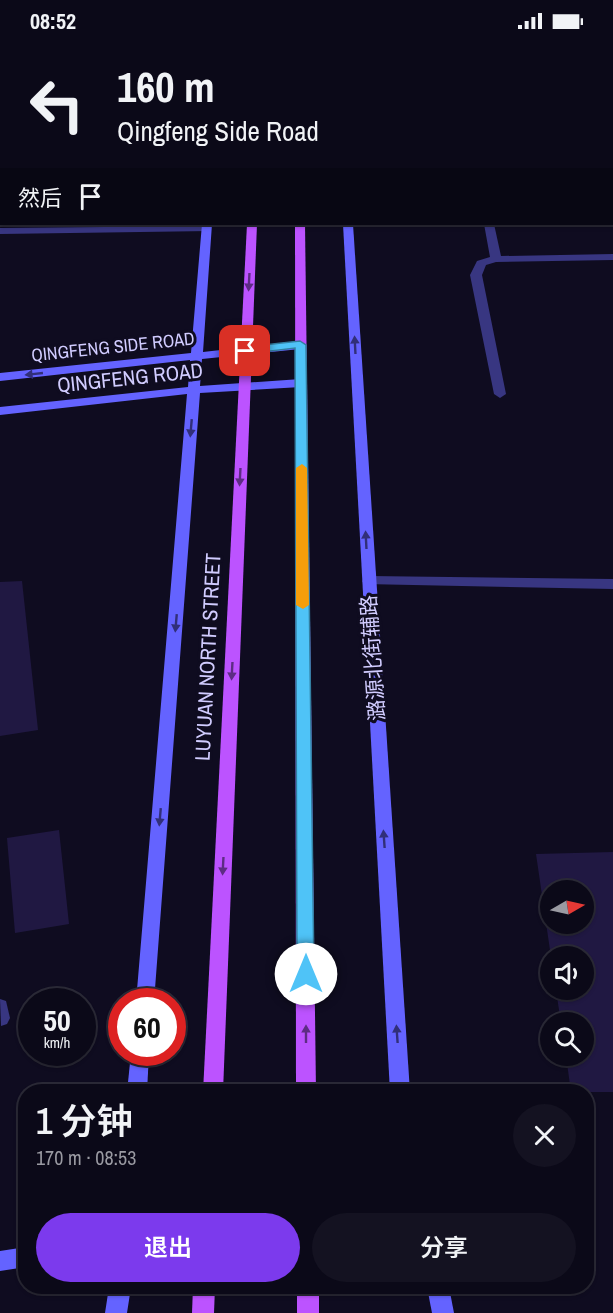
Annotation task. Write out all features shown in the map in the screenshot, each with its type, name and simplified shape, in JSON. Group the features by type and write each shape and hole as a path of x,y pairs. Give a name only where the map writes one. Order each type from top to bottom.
{"main road":[{"name":"LUYUAN NORTH STREET","path":"213,1084 252,225"},
{"path":"300,225 306,1084"},
{"path":"203,1313 204,1294"},
{"path":"308,1294 308,1313"}],"street":[{"name":"潞源北街辅路","path":"348,225 400,1084"},
{"path":"489,225 496,259"},
{"path":"0,231 207,226 146,988"},
{"path":"500,394 476,275 482,263 496,259 613,257"},
{"name":"QINGFENG SIDE ROAD","path":"0,377 300,345"},
{"name":"QINGFENG ROAD","path":"0,411 194,390 301,383"},
{"path":"369,581 613,585"},
{"path":"0,1007 1,1018"},
{"path":"138,1084 139,1066"},
{"path":"0,1261 18,1258"},
{"path":"116,1313 119,1294"},
{"path":"439,1294 443,1313"}],"building":[{"path":"22,581 38,730 0,736 0,582"},
{"path":"59,830 69,924 15,933 7,838"},
{"path":"613,852 613,1092 594,1092 594,1084 570,1084 567,1066 594,1066 594,1012 559,1012 558,1000 594,1000 594,946 549,946 548,934 594,934 594,880 540,881 536,854"}],"slow traffic":[{"path":"302,468 303,605"}],"route":[{"path":"245,351 300,345 306,974"}]}
